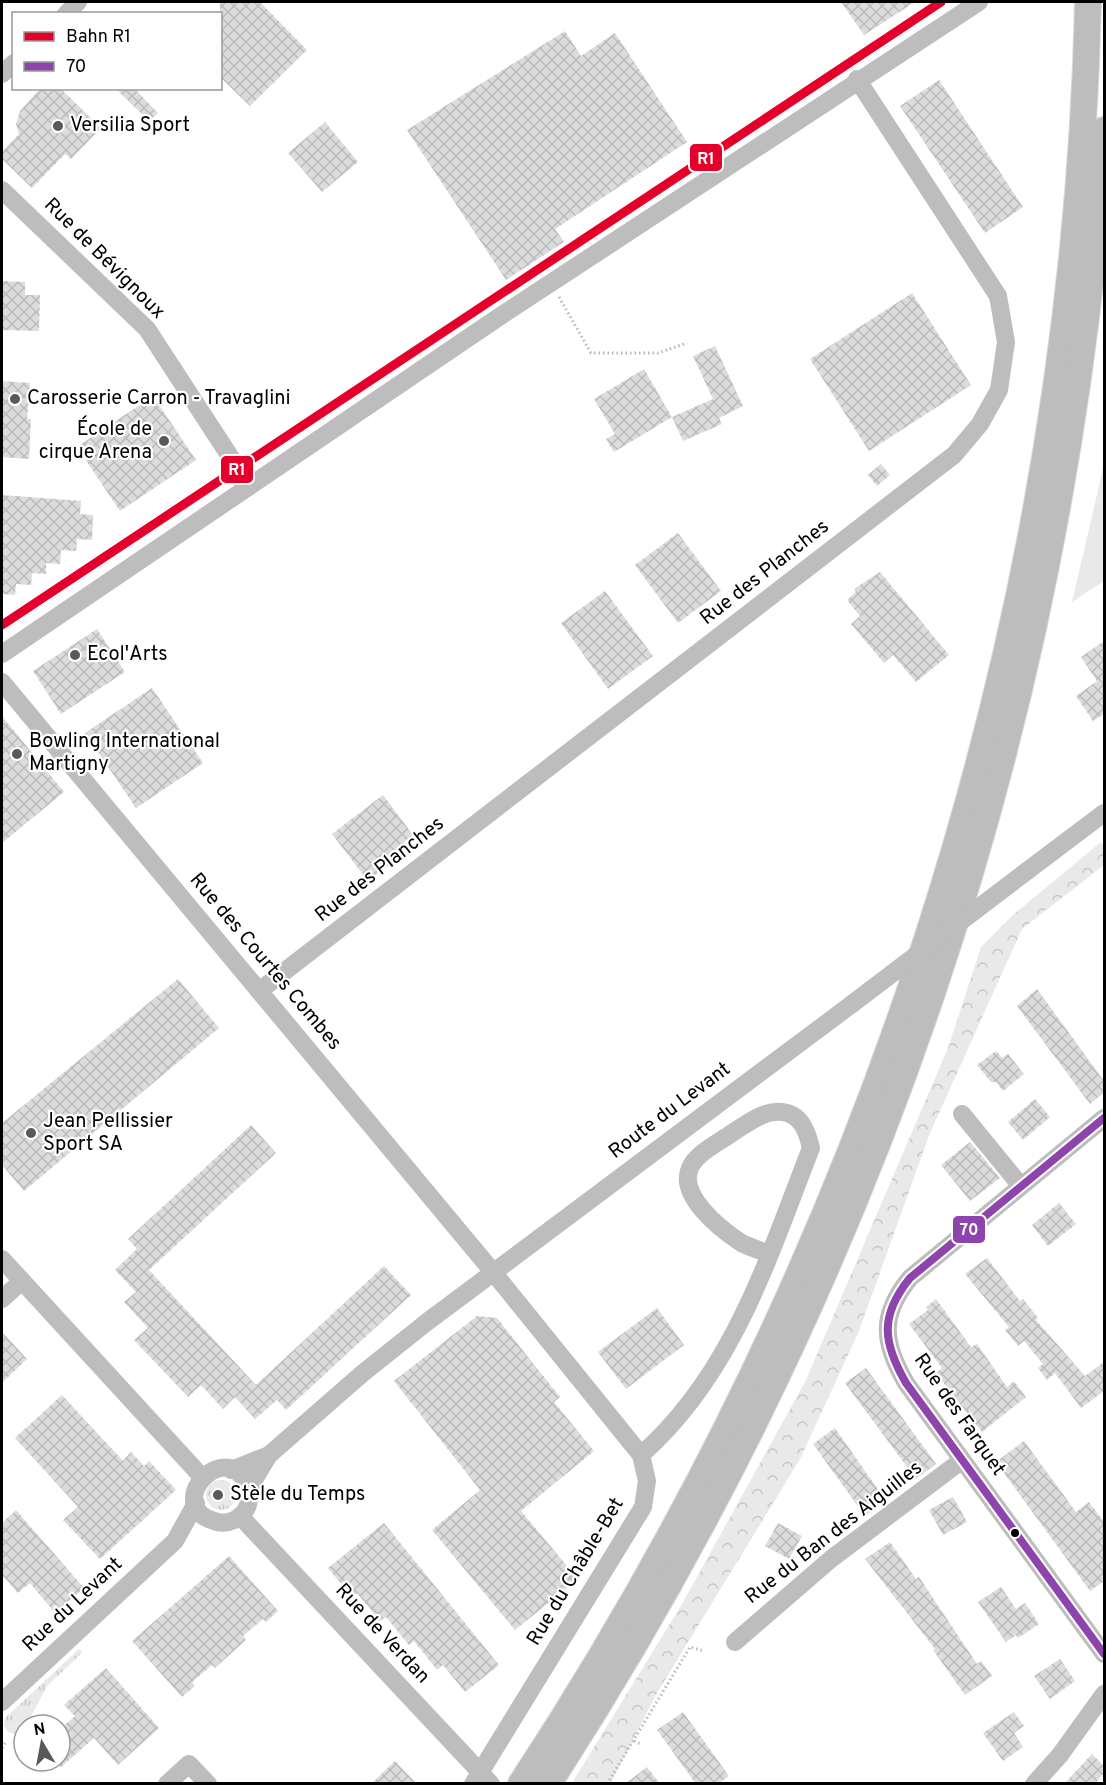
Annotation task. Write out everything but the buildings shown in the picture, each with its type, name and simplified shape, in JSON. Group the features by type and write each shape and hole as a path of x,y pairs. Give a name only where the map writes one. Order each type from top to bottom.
{"highway":[{"path":"521,1784 591,1674 654,1567 753,1376 794,1288 850,1154 922,954 958,837 995,699 1042,468 1075,221 1088,2"},
{"path":"548,1784 651,1618 737,1460 852,1212 902,1083 936,986 1006,748 1048,563 1083,348 1104,130"}],"street":[{"path":"2,654 248,484 857,79 979,2"},
{"name":"Rue des Planches","path":"259,991 954,455 980,424 999,390 1006,342 998,296 857,79"},
{"name":"Rue de Bévignoux","path":"2,189 147,330 248,484"},
{"name":"Rue des Courtes Combes","path":"2,682 493,1272"},
{"name":"Route du Levant","path":"231,1470 269,1455 363,1373 493,1272 1104,813"},
{"path":"641,1455 669,1431 721,1361 762,1280 769,1254 811,1148 807,1131 799,1119 783,1112 769,1112 755,1118 702,1154 690,1167 687,1182 690,1196 701,1208 740,1242 769,1254"},
{"path":"962,1114 1021,1186"},
{"name":"Rue des Farquet","path":"1104,1118 910,1278 889,1314 887,1340 897,1367 961,1461 1104,1654"},
{"path":"2,1259 202,1477"},
{"name":"Rue du Châble-Bet","path":"473,1784 643,1507 647,1481 641,1455 493,1272"},
{"path":"2,1299 22,1281"},
{"name":"Route du Levant","path":"249,1491 269,1455"},
{"name":"Rue du Ban des Aiguilles","path":"735,1642 831,1559 961,1461"},
{"path":"213,1469 231,1470 243,1478 249,1491 248,1504 240,1516 229,1522 216,1522 204,1516 196,1503 195,1488 202,1477 213,1469"},
{"name":"Rue du Levant","path":"175,1541 196,1503"},
{"name":"Rue de Verdan","path":"240,1516 491,1784"},
{"name":"Rue du Levant","path":"2,1702 175,1541 216,1522"},
{"path":"1034,1784 1060,1755 1104,1694"},
{"path":"168,1784 189,1764 208,1784"}],"path":[{"path":"550,283 591,353 658,353 687,343"},
{"path":"607,1784 690,1647 704,1651"},
{"path":"634,1741 642,1745"},
{"path":"2,1748 5,1743"}],"green space":[{"path":"1104,464 1104,581 1072,602"},
{"path":"1101,842 1104,847 1104,865 1022,929 930,1133 859,1331 800,1459 657,1693 611,1783 572,1783 682,1604 805,1382 948,1048 981,947 1013,915"},
{"path":"221,1480 231,1485 236,1495 231,1505 221,1510 211,1505 206,1495 211,1485"},
{"path":"78,1650 81,1650 82,1653 47,1686 33,1713 12,1713 12,1733 8,1732 4,1726 5,1718"}],"rail line":[{"name":"R1","path":"2,625 941,2"}],"transit line":[{"name":"70","path":"1104,1118 910,1278 893,1305 888,1330 893,1355 906,1383 1104,1654"}],"place":[{"name":"Versilia Sport","path":"58,126"},
{"name":"Carosserie Carron - Travaglini","path":"15,399"},
{"name":"École de cirque Arena","path":"164,441"},
{"name":"Ecol'Arts","path":"75,655"},
{"name":"Bowling International Martigny","path":"17,754"},
{"name":"Jean Pellissier Sport SA","path":"31,1133"},
{"name":"Stèle du Temps","path":"218,1495"}]}
